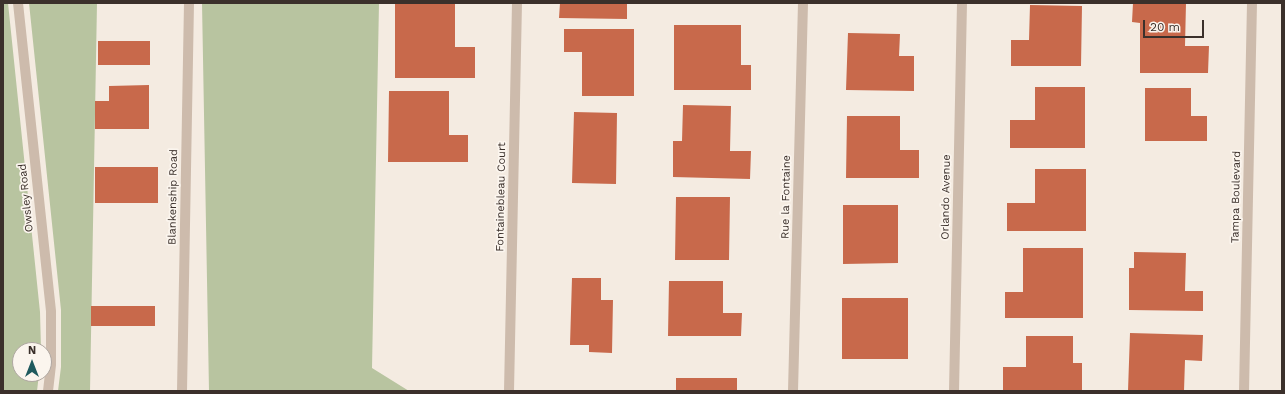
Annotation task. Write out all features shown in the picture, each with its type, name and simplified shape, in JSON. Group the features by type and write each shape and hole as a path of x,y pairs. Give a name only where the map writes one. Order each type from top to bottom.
{"street":[{"name":"Owsley Road","path":"18,3 50,311 51,359 48,391"},
{"name":"Blankenship Road","path":"182,391 189,3"},
{"name":"Fontainebleau Court","path":"509,391 517,3"},
{"name":"Rue la Fontaine","path":"793,391 803,3"},
{"name":"Orlando Avenue","path":"954,391 962,3"},
{"name":"Tampa Boulevard","path":"1244,391 1252,3"}],"green space":[{"path":"3,3 8,3 40,312 41,342 12,342 12,382 38,382 37,391 3,391"},
{"path":"29,3 97,3 90,391 58,391 61,367 61,310"},
{"path":"202,3 379,3 372,368 409,391 209,391"}],"building":[{"path":"395,3 455,3 455,47 475,47 475,78 395,78"},
{"path":"560,3 627,3 627,19 559,18"},
{"path":"1133,3 1186,3 1185,46 1209,46 1208,73 1140,73 1140,23 1132,22"},
{"path":"1030,5 1082,6 1081,66 1011,66 1011,40 1029,40"},
{"path":"674,25 741,25 741,65 751,65 751,90 674,90"},
{"path":"564,29 634,29 634,96 582,96 582,52 564,52"},
{"path":"848,33 900,34 899,56 914,56 914,91 846,90"},
{"path":"98,41 150,41 150,65 98,65"},
{"path":"149,85 149,129 95,129 95,101 109,101 109,86"},
{"path":"1035,87 1085,87 1085,148 1010,148 1010,120 1035,120"},
{"path":"1145,88 1191,88 1191,116 1207,116 1207,141 1145,141"},
{"path":"389,91 449,91 449,135 468,135 468,162 388,162"},
{"path":"683,105 731,106 730,151 751,151 750,179 673,177 673,141 682,141"},
{"path":"574,112 617,113 616,184 572,183"},
{"path":"847,116 900,116 900,150 919,150 919,178 846,178"},
{"path":"95,167 158,167 158,203 95,203"},
{"path":"1035,169 1086,169 1086,231 1007,231 1007,203 1035,203"},
{"path":"676,197 730,197 729,260 675,260"},
{"path":"843,205 898,205 898,263 843,264"},
{"path":"1023,248 1083,248 1083,318 1005,318 1005,292 1023,292"},
{"path":"1134,252 1186,253 1185,291 1203,291 1203,311 1129,310 1129,268 1134,268"},
{"path":"572,278 601,278 601,300 613,300 612,353 589,352 589,345 570,345"},
{"path":"669,281 723,281 723,313 742,313 741,336 668,336"},
{"path":"842,298 908,298 908,359 842,359"},
{"path":"91,306 155,306 155,326 91,326"},
{"path":"1130,333 1203,335 1202,361 1185,360 1184,391 1128,391"},
{"path":"1026,336 1073,336 1073,363 1082,363 1082,391 1003,391 1003,367 1026,367"},
{"path":"676,378 737,378 737,391 676,391"}]}
